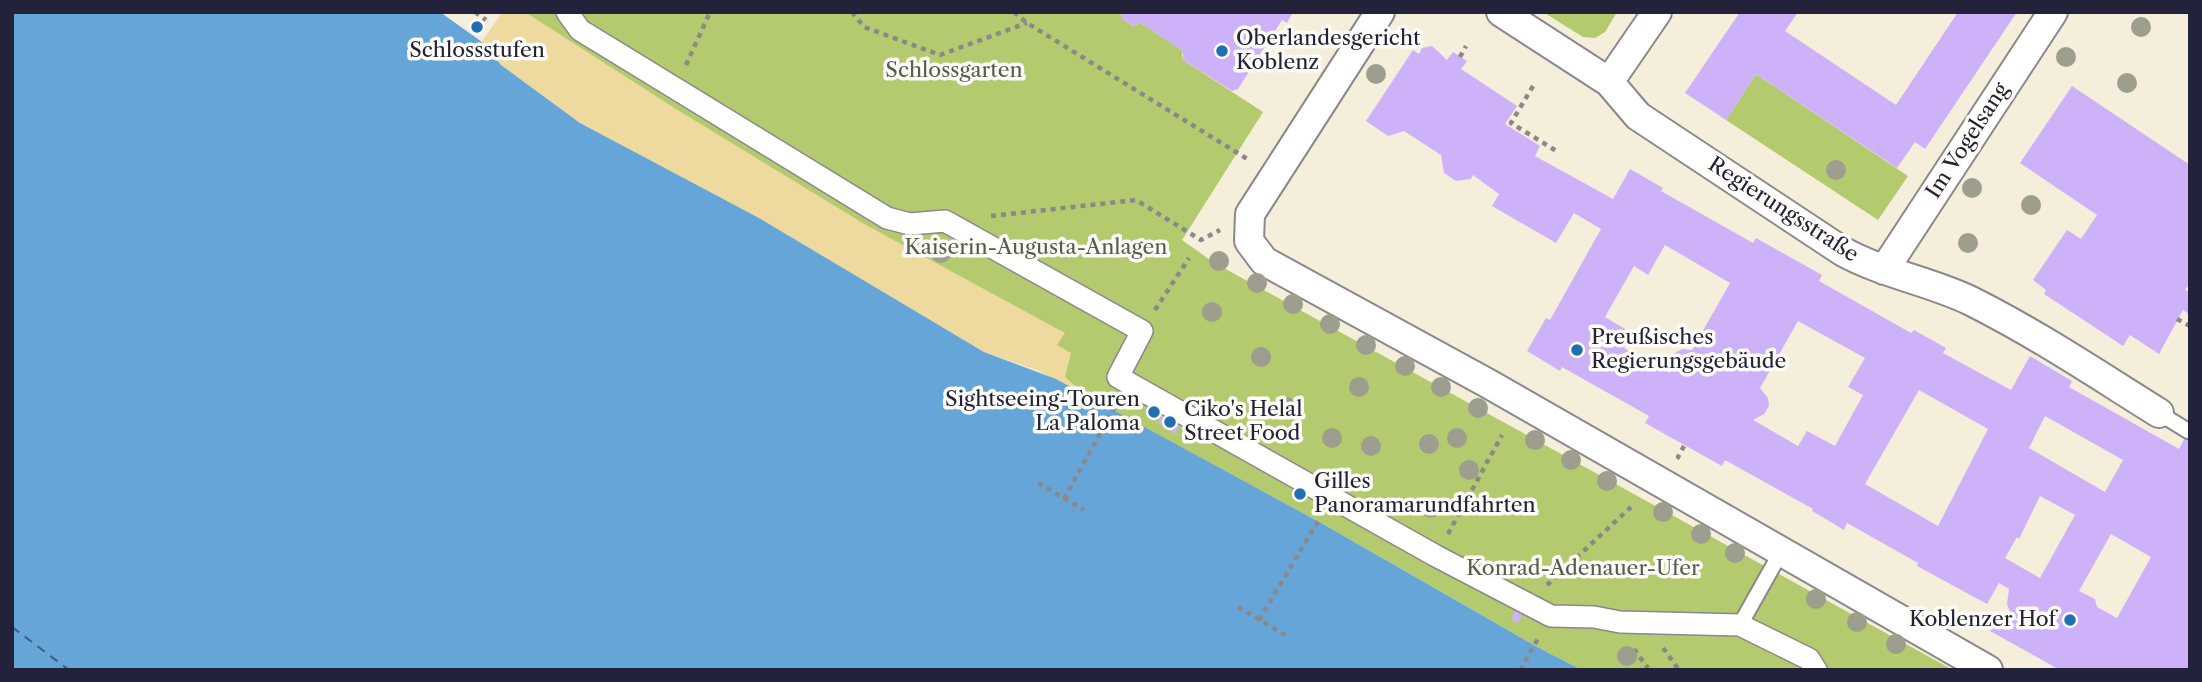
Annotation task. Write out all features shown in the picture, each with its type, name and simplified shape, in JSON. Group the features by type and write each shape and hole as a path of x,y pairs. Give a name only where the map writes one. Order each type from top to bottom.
{"street":[{"path":"567,12 580,30 887,218 910,224 945,221 1142,331 1118,377 1436,556 1527,604 1550,616 1594,617 1620,622 1740,625 1809,659 1816,670"},
{"path":"1380,12 1250,214 1249,241 1264,261 1521,402 1989,670"},
{"name":"Regierungsstraße","path":"1501,12 1609,82 1638,116 1842,251 1859,261 1970,301 2032,334 2160,413"},
{"path":"1609,82 1657,12"},
{"name":"Im Vogelsang","path":"1884,270 2053,12"}],"lane":[{"path":"2160,413 2188,431"},
{"path":"1740,625 1781,552"}],"path":[{"path":"475,12 486,20"},
{"path":"675,89 710,12"},
{"path":"852,12 864,27 940,55 1027,23"},
{"path":"1014,12 1027,23 1250,160"},
{"path":"1460,57 1466,46"},
{"path":"1532,86 1511,123 1558,152"},
{"path":"945,221 1136,200 1201,240"},
{"path":"1142,331 1189,258"},
{"path":"2177,319 2190,326"},
{"path":"1064,499 1118,402"},
{"path":"1436,556 1502,435"},
{"path":"1684,446 1678,457 1690,464"},
{"path":"1038,483 1084,510"},
{"path":"1527,604 1631,507"},
{"path":"1259,620 1322,514"},
{"path":"1238,607 1285,635"},
{"path":"1520,670 1539,636"},
{"path":"1632,646 1648,668"}],"green space":[{"path":"503,12 1121,12 1122,19 1133,26 1141,23 1183,51 1183,60 1263,112 1182,240 1213,262 1953,670 1582,670 1323,524 1073,389 482,42"},
{"path":"1543,12 1617,12 1605,32 1595,38 1583,37"},
{"path":"1756,74 1908,176 1878,220 1726,120"}],"sand":[{"path":"503,12 525,12 676,109 866,225 1065,333 1057,345 1071,353 1065,377 1087,396 1039,371 984,352 759,218 580,123 501,65 482,42"}],"water":[{"path":"12,12 440,12 482,42 501,65 580,123 759,218 984,352 1056,379 1323,524 1582,670 12,670"}],"building":[{"name":"Oberlandesgericht Koblenz","path":"1121,12 1293,12 1287,23 1282,20 1238,89 1232,91 1183,60 1183,51 1141,23 1133,26 1122,19"},
{"path":"1740,12 1798,12 1785,31 1896,105 1958,12 2017,12 1925,149 1915,142 1897,168 1756,74 1726,120 1685,93"},
{"path":"1432,46 1447,60 1453,52 1467,61 1461,69 1517,106 1505,124 1540,146 1535,156 1613,199 1630,169 1663,188 1661,191 1753,243 1756,238 1822,275 1819,281 1911,333 1914,330 1946,348 1943,353 2011,390 2030,356 2072,381 2069,387 2179,449 2190,428 2190,670 2060,670 1990,631 2000,612 2020,621 2011,614 2007,604 2009,589 1999,583 1987,604 1917,566 1918,563 1847,523 1844,530 1812,511 1813,509 1725,460 1722,466 1645,423 1649,416 1562,367 1560,371 1527,351 1546,318 1550,320 1601,229 1574,213 1556,243 1492,206 1499,194 1473,175 1471,179 1456,181 1444,173 1441,155 1404,131 1388,136 1366,121 1413,50 1419,54 1422,48","holes":["1665,245 1730,283 1692,350 1682,349 1673,354 1670,373 1624,348 1632,333 1605,317 1634,266 1648,275","1798,321 1865,358 1848,387 1863,395 1835,446 1807,431 1798,446 1753,420 1764,414 1769,406 1768,398 1760,388","1919,390 1988,429 1938,526 1865,484","2045,416 2123,460 2105,492 2029,448","2040,496 2075,515 2040,578 2005,558 2017,537 2019,539","2111,534 2151,557 2117,618 2097,607 2095,599 2079,591"]},
{"path":"2072,86 2190,165 2190,283 2185,290 2190,292 2190,315 2183,310 2159,354 2130,335 2123,346 2044,294 2046,290 2033,280 2067,230 2081,239 2097,215 2020,163"},
{"name":"Sightseeing-Touren La Paloma","path":"1154,404 1162,408 1154,420 1147,415"},
{"name":"Ciko's Helal Street Food","path":"1164,411 1182,421 1175,434 1158,423"},
{"name":"Gilles Panoramarundfahrten","path":"1300,486 1308,491 1301,502 1293,498"},
{"path":"1518,607 1525,611 1518,623 1511,619"}],"ferry route":[{"path":"12,627 69,670"}],"place":[{"name":"Schlossstufen","path":"477,27"},
{"name":"Oberlandesgericht Koblenz","path":"1222,51"},
{"name":"Preußisches Regierungsgebäude","path":"1577,350"},
{"name":"Sightseeing-Touren La Paloma","path":"1154,412"},
{"name":"Ciko's Helal Street Food","path":"1170,422"},
{"name":"Gilles Panoramarundfahrten","path":"1300,494"},
{"name":"Koblenzer Hof","path":"2070,620"}],"park label":[{"name":"Schlossgarten","path":"954,71"},
{"name":"Kaiserin-Augusta-Anlagen","path":"1036,248"},
{"name":"Konrad-Adenauer-Ufer","path":"1583,569"}]}
